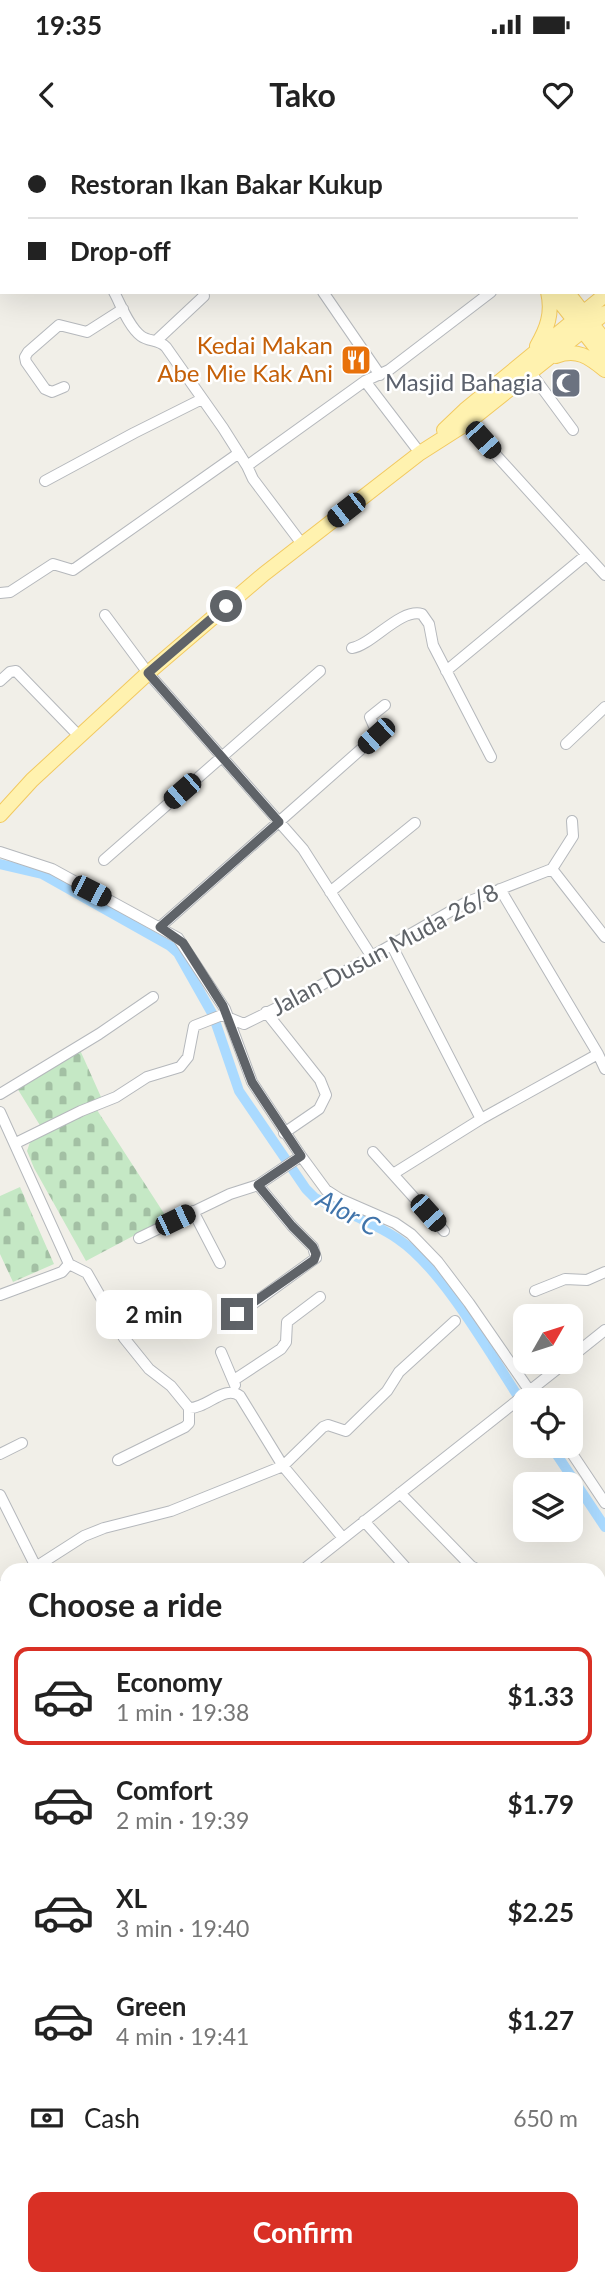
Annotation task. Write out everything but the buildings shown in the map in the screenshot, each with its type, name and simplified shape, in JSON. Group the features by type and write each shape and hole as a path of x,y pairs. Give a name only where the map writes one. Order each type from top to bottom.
{"main road":[{"path":"533,365 548,324 550,294"},
{"path":"552,294 605,341"},
{"path":"568,294 605,359"},
{"path":"0,816 32,780 148,673 302,544 421,453 467,423 583,322 605,295"},
{"path":"583,322 605,313"},
{"path":"421,453 465,410 533,365 569,352 580,353 605,370"},
{"path":"0,803 32,780"}],"street":[{"path":"115,294 138,333 148,340 157,340 166,347 239,453 253,479 302,544"},
{"path":"329,294 380,375"},
{"path":"247,466 365,381 389,370 488,294"},
{"path":"157,340 204,296"},
{"path":"64,387 52,392 47,391 25,359 27,352 59,325 87,332 123,309"},
{"path":"533,365 573,430"},
{"path":"365,381 421,453"},
{"path":"45,481 202,400"},
{"path":"467,423 605,575"},
{"path":"0,593 9,592 53,564 73,570 239,453"},
{"path":"446,671 586,555"},
{"path":"352,649 416,613 422,614 429,624 433,645 491,757"},
{"path":"105,615 148,673 307,855 372,957"},
{"path":"0,681 10,672 16,671 79,736"},
{"path":"104,860 320,671"},
{"path":"160,927 377,735 370,718 385,705"},
{"path":"566,744 605,707"},
{"path":"572,821 573,836 552,869 605,937"},
{"path":"330,892 415,823"},
{"path":"0,852 51,869 160,927 183,943 223,1006 224,1016 252,1082 298,1158 326,1189 340,1199 395,1223 411,1234 438,1262 469,1303 525,1388"},
{"name":"Jalan Dusun Muda 26/8","path":"16,1143 116,1097 147,1077 180,1067 188,1057 193,1028 204,1021 224,1016 242,1024 309,992 465,903 552,869"},
{"path":"500,889 605,1069"},
{"path":"391,946 481,1119"},
{"path":"0,1094 99,1034 153,997"},
{"path":"266,1012 320,1080 326,1096 319,1108 284,1133"},
{"path":"393,1174 481,1119 598,1054"},
{"path":"0,1112 69,1264 87,1273 124,1338 149,1369 172,1386 189,1408 189,1423 185,1427 118,1460"},
{"path":"373,1152 444,1231"},
{"path":"139,1238 230,1194 258,1185 298,1158"},
{"path":"233,1313 243,1311 316,1258 313,1247 258,1185"},
{"path":"194,1211 220,1263"},
{"path":"0,1295 62,1272 69,1264"},
{"path":"535,1291 565,1279 587,1280 605,1272"},
{"path":"234,1380 281,1349 286,1342 287,1322 320,1297"},
{"path":"41,1563 94,1532 171,1511 283,1466 328,1424 346,1431 387,1391 398,1372 456,1321"},
{"path":"583,1348 605,1330"},
{"path":"221,1352 237,1393 283,1466 343,1538"},
{"path":"538,1388 553,1374"},
{"path":"189,1408 200,1406 230,1392 237,1393"},
{"path":"312,1563 513,1404"},
{"path":"0,1454 22,1443"},
{"path":"575,1458 605,1503"},
{"path":"400,1493 468,1563"},
{"path":"0,1495 32,1563"},
{"path":"364,1521 402,1563"}],"green space":[{"path":"80,1050 101,1097 41,1127 17,1088"},
{"path":"97,1110 167,1218 86,1261 27,1151 31,1139"},
{"path":"20,1187 54,1264 13,1282 0,1254 0,1196"}],"waterway":[{"name":"Alor C","path":"0,864 42,874 178,953 213,1015 239,1091 306,1189 315,1198 388,1233 415,1253 450,1293 513,1388"},
{"name":"Alor C","path":"559,1458 605,1527"}],"place":[{"name":"Kedai Makan Abe Mie Kak Ani","path":"356,360"},
{"name":"Masjid Bahagia","path":"566,383"}],"route":[{"path":"226,606 148,673 279,822 160,927 183,943 225,1009 252,1082 301,1156 258,1185 313,1247 316,1254 314,1260 237,1314"}]}
